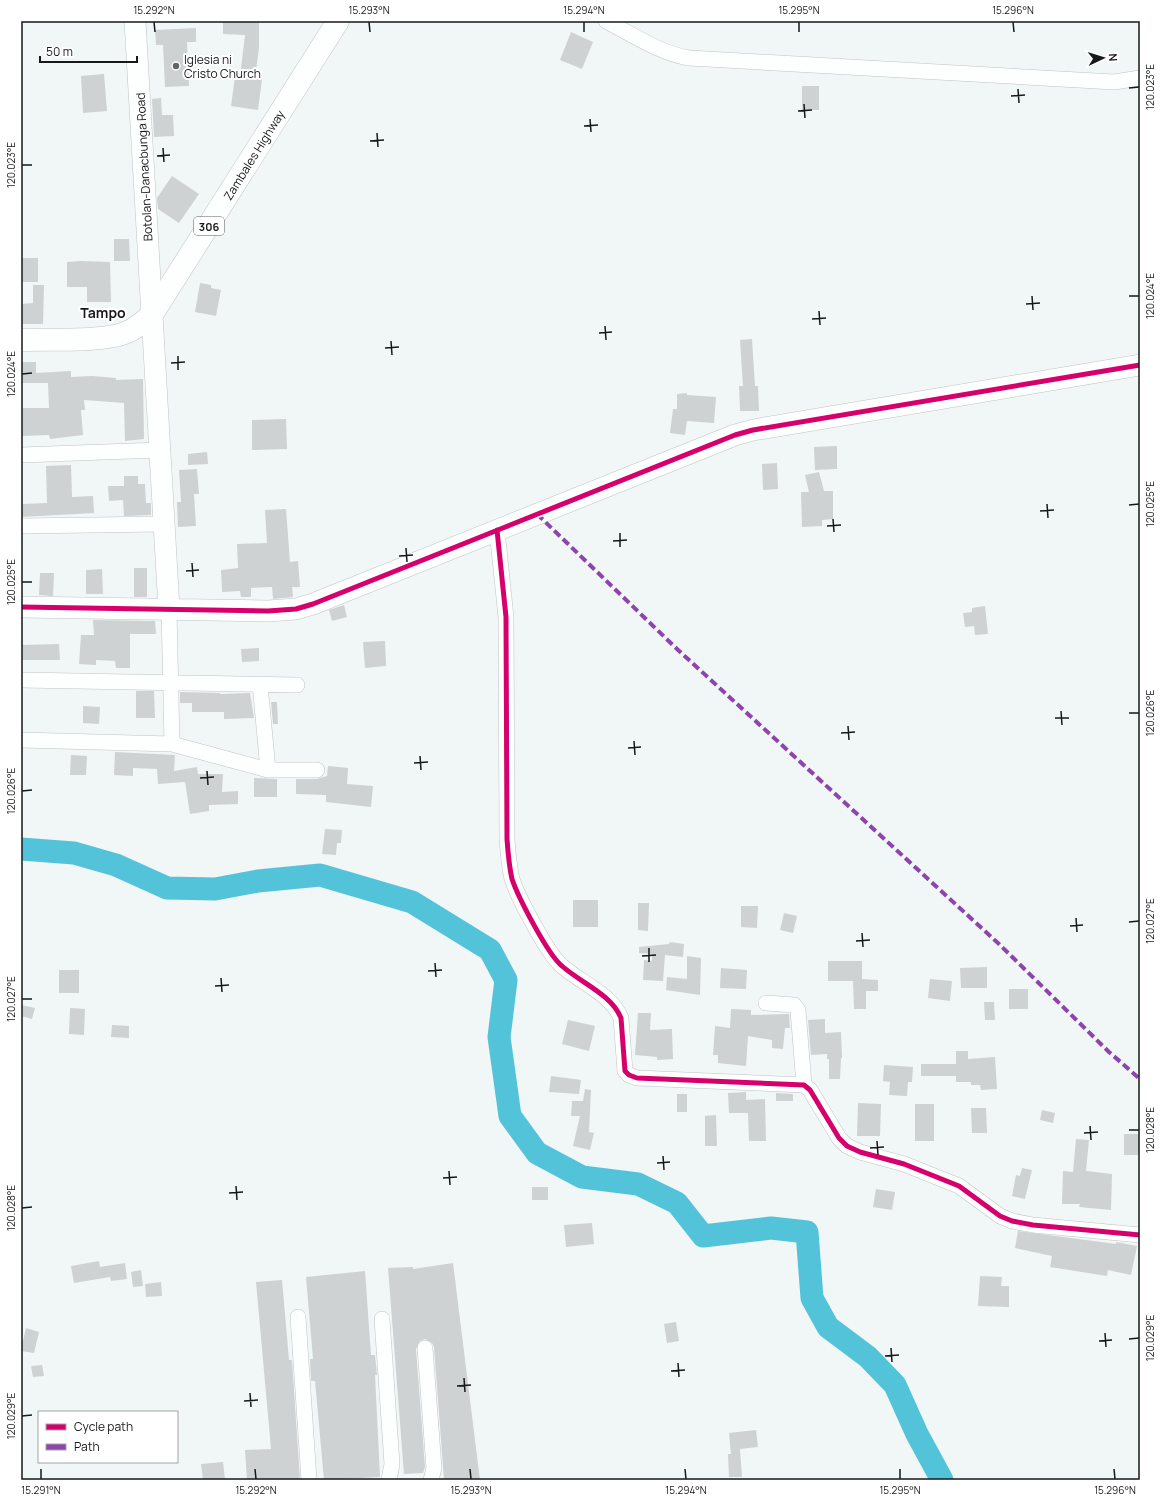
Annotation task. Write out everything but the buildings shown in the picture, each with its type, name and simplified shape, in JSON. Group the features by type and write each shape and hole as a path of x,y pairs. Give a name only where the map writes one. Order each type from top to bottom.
{"main road":[{"name":"Zambales Highway","path":"21,340 108,337 125,333 142,324 153,313 338,21"}],"street":[{"name":"Botolan-Danacbunga Road","path":"135,21 169,609"},
{"path":"606,21 655,46 678,56 689,58 1114,82 1140,78"},
{"path":"21,607 268,611 296,608 313,604 735,435 753,430 1140,365"},
{"path":"21,455 159,450"},
{"path":"21,526 163,524"},
{"path":"497,530 506,617 508,856 513,880 538,933 561,966 608,1000 618,1010 621,1018 623,1064 625,1071 629,1075 637,1078 804,1085 810,1090 839,1138 847,1146 860,1152 904,1164 959,1186 1000,1216 1012,1221 1033,1225 1140,1235"},
{"path":"169,609 172,682 172,744"},
{"path":"21,680 297,685"},
{"path":"260,684 268,770"},
{"path":"21,740 172,744 268,770 317,770"},
{"path":"766,1003 794,1005 798,1010 804,1085"},
{"path":"298,1317 309,1480"},
{"path":"382,1319 392,1464 389,1480"},
{"path":"425,1348 434,1468 431,1480"}],"waterway":[{"path":"21,849 74,853 116,865 167,888 215,889 258,881 320,875 412,902 490,950 506,980 499,1037 510,1116 537,1153 582,1177 638,1184 677,1203 703,1236 771,1228 807,1232 812,1298 828,1327 868,1357 895,1385 917,1434 942,1480"}],"marked path":[{"path":"537,514 677,649 999,944 1109,1052 1140,1079"}],"cycle path":[{"path":"21,607 268,611 296,609 313,604 735,435 753,430 1140,365"},
{"path":"497,530 506,617 507,839 512,879 520,899 534,925 556,960 570,972 603,995 621,1018 625,1071 629,1075 637,1078 804,1085 810,1090 839,1138 847,1146 860,1152 904,1164 959,1186 1000,1216 1012,1221 1033,1225 1140,1235"}],"place":[{"name":"Iglesia ni Cristo Church","path":"176,66"}],"district":[{"name":"Tampo","path":"103,312"}]}
